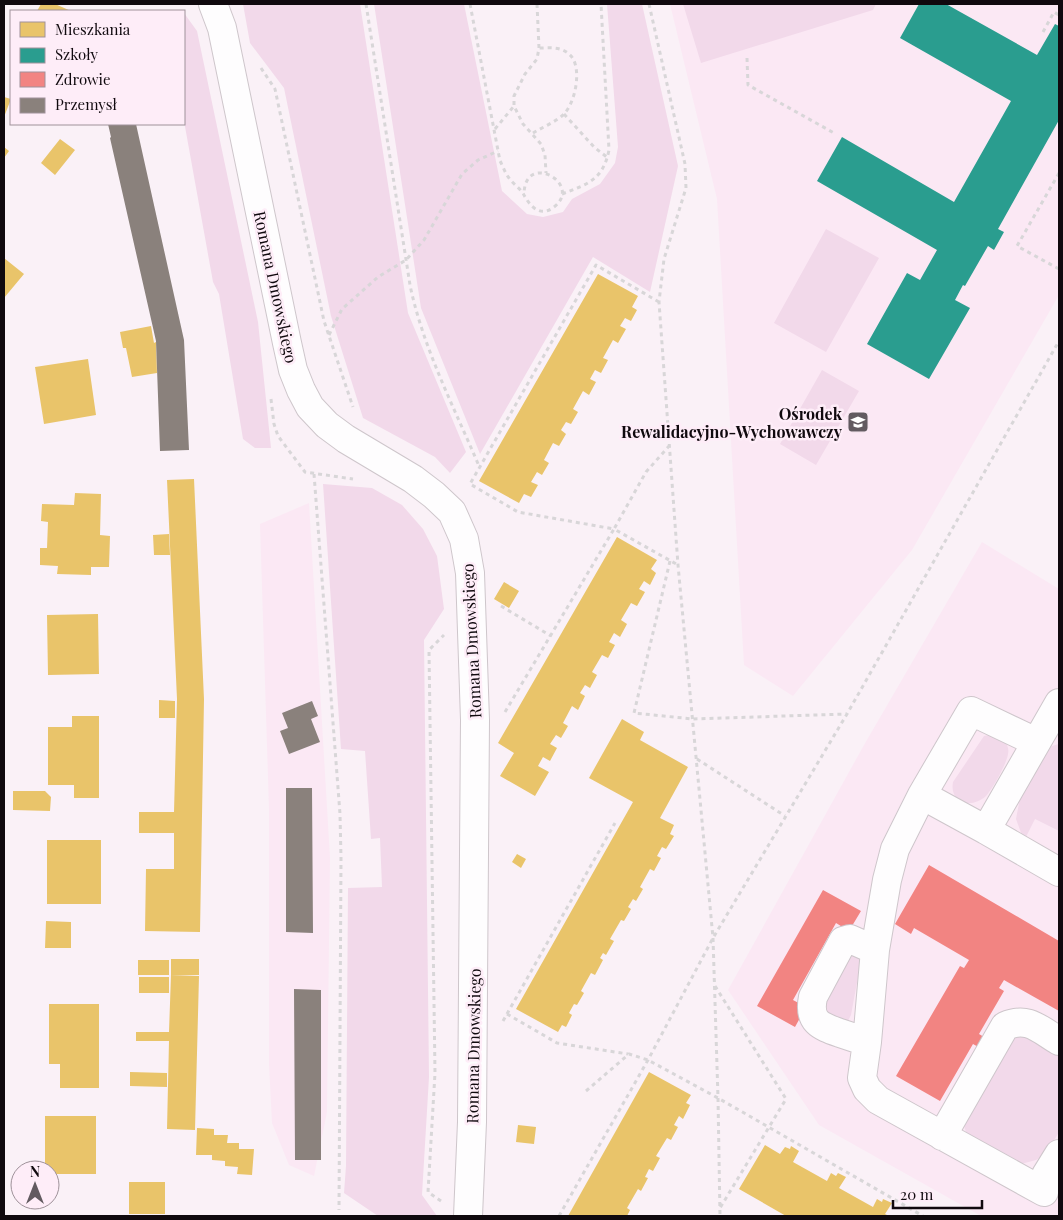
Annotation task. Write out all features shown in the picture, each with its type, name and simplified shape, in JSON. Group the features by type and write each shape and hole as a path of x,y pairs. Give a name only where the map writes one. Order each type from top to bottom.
{"street":[{"name":"Romana Dmowskiego","path":"213,4 222,28 289,352 300,390 310,406 327,425 360,448 413,479 434,495 452,512 464,540 470,573 475,720 473,1057 468,1211"},
{"path":"986,830 1051,723 971,711 922,796 895,849 887,880 875,950 862,1078 867,1089 878,1100 1044,1192 1046,1175 1059,1154"},
{"path":"922,796 1059,872"},
{"path":"867,1042 822,1027 816,1022 812,1005 814,997 843,941 850,939 875,950"},
{"path":"942,1136 999,1033 1005,1026 1022,1021 1059,1041"}],"path":[{"path":"366,4 416,315 441,379 480,466"},
{"path":"470,4 500,161 508,178 533,208 540,210 550,209 556,206 562,194 559,182 554,176 546,173 531,176 524,188 524,195"},
{"path":"538,4 539,48 537,59 525,74 514,96 514,106 523,124 541,144 545,156 546,173"},
{"path":"562,194 590,183 599,175 608,158 601,4"},
{"path":"649,4 685,164 686,188 664,259 658,302 678,565 713,938 720,1216"},
{"path":"1043,32 1054,12 1059,16"},
{"path":"533,133 564,114 575,90 576,65 573,58 562,50 539,48"},
{"path":"747,58 748,85 834,133"},
{"path":"259,66 276,89 318,293 329,336 354,410"},
{"path":"494,129 514,106"},
{"path":"564,114 594,147 608,158"},
{"path":"329,336 342,309 378,277 406,260 424,240 462,174 478,160 498,150"},
{"path":"1059,173 1017,246 1059,269"},
{"path":"658,302 596,265 470,484 518,512 614,529 678,565"},
{"path":"560,1216 648,1060 713,938 847,714 1059,341"},
{"path":"271,397 274,424 278,436 305,472 356,479"},
{"path":"505,713 646,472 669,446"},
{"path":"314,474 342,858 339,1210"},
{"path":"670,560 634,713 693,719 847,714"},
{"path":"493,602 551,636"},
{"path":"448,631 429,650 435,1073 428,1192 447,1205 468,1211"},
{"path":"697,759 785,816"},
{"path":"499,1027 615,823"},
{"path":"714,985 786,1099 720,1209"},
{"path":"507,1014 557,1043 629,1054 648,1060 923,1216"},
{"path":"586,1091 629,1054"}],"shaded area":[{"path":"243,4 360,4 408,313 466,452 450,473 435,457 363,418 331,316 284,88 250,43"},
{"path":"374,4 464,4 502,191 527,214 543,217 563,212 572,199 600,184 615,163 618,147 607,4 642,4 678,166 650,292 593,257 480,454 421,308"},
{"name":"Ośrodek Rewalidacyjno-Wychowawczy","path":"670,4 1059,4 1059,295 912,550 793,696 744,665 717,199"},
{"path":"683,4 876,4 873,10 701,63"},
{"path":"185,14 197,31 258,322 271,448 255,448 243,439 219,294 213,282 185,125"},
{"path":"826,229 879,258 826,352 774,323"},
{"path":"822,370 859,391 816,465 780,444"},
{"path":"323,484 372,488 402,505 423,529 437,556 444,609 424,640 429,1077 422,1195 437,1216 378,1216 344,1193 346,1166 348,888 382,887 380,838 371,839 365,751 341,749"},
{"path":"309,503 330,858 327,1112 314,1176 289,1165 272,1123 269,1064 269,809 260,524"},
{"path":"982,542 1059,589 1059,1216 981,1216 819,1125 728,990 864,745"},
{"path":"989,735 1006,743 1008,751 1005,764 986,796 980,800 968,803 958,800 954,795 953,782 984,736"},
{"path":"1059,744 1059,831 1035,819 1024,841 1016,819 1021,793 1044,756 1052,746"},
{"path":"851,951 860,956 860,966 851,1015 848,1021 837,1023 820,1005"},
{"path":"1024,1033 1059,1050 1059,1132 1046,1154 1036,1160 1021,1164 968,1138 964,1126 966,1114 1006,1041"}],"building: Mieszkania":[{"path":"41,4 55,4 69,10 38,10"},
{"path":"4,97 10,99 10,102 4,117"},
{"path":"60,139 75,150 55,175 41,163"},
{"path":"4,147 9,151 4,158"},
{"path":"4,258 24,274 4,298"},
{"path":"598,274 638,296 632,307 637,310 631,321 625,318 620,326 626,329 618,343 613,340 603,358 608,360 601,373 595,370 590,379 596,382 589,395 583,391 573,409 578,412 571,424 566,422 561,430 566,434 559,446 553,443 544,460 549,463 542,475 537,472 531,482 538,485 531,497 524,494 519,503 479,481"},
{"path":"151,326 154,343 156,342 157,373 132,377 126,348 123,348 120,332"},
{"path":"88,359 96,415 44,424 35,367"},
{"path":"194,479 204,699 200,932 145,931 146,869 174,869 174,833 139,833 139,812 174,812 177,699 167,480"},
{"path":"75,493 101,494 100,535 110,536 109,567 91,567 91,575 57,574 58,566 40,565 40,548 47,548 48,522 41,521 42,504 74,505"},
{"path":"169,534 170,555 154,555 153,535"},
{"path":"617,537 657,560 651,569 656,573 650,585 644,581 639,589 645,592 637,606 631,603 621,620 627,624 620,637 614,633 609,642 615,645 608,658 602,655 592,672 597,675 590,688 585,685 580,693 585,696 578,710 572,706 563,723 568,726 561,738 556,735 550,744 557,748 550,761 543,757 538,766 549,772 535,796 500,776 514,753 498,743"},
{"path":"504,582 519,591 509,608 494,599"},
{"path":"98,614 99,674 48,675 47,615"},
{"path":"159,700 175,701 175,718 159,718"},
{"path":"72,716 99,716 99,798 74,798 74,785 48,785 48,727 72,727"},
{"path":"622,719 644,732 640,740 688,767 660,818 674,825 670,834 674,836 666,849 662,847 657,856 661,858 654,871 650,869 640,887 643,889 636,901 633,899 628,907 631,909 624,921 621,920 610,939 614,941 606,955 603,953 600,958 603,960 595,975 591,973 581,991 584,993 577,1005 574,1004 569,1013 572,1015 566,1027 562,1025 558,1032 516,1009 633,802 589,778"},
{"path":"13,791 45,791 51,797 50,811 13,810"},
{"path":"47,840 101,840 101,904 47,904"},
{"path":"517,854 526,859 521,868 512,862"},
{"path":"46,921 71,922 71,948 45,948"},
{"path":"171,959 199,959 199,975 171,975"},
{"path":"138,960 169,960 169,975 138,975"},
{"path":"171,975 199,976 195,1130 167,1129 169,1041 136,1041 136,1032 169,1032"},
{"path":"139,977 169,977 169,993 139,993"},
{"path":"49,1004 99,1004 99,1088 60,1088 60,1064 49,1064"},
{"path":"130,1072 167,1073 167,1087 130,1086"},
{"path":"649,1072 691,1095 686,1103 690,1105 683,1119 679,1116 674,1125 678,1127 671,1140 667,1138 656,1156 660,1158 653,1171 649,1169 645,1177 648,1178 641,1191 638,1189 627,1208 630,1210 627,1216 568,1216"},
{"path":"45,1116 96,1116 96,1174 60,1174 60,1160 45,1160"},
{"path":"518,1125 536,1127 534,1144 516,1142"},
{"path":"197,1128 214,1129 214,1135 228,1135 227,1143 239,1143 239,1149 254,1149 252,1175 237,1174 238,1167 225,1166 225,1161 212,1160 212,1155 196,1155"},
{"path":"765,1145 780,1154 785,1147 790,1149 791,1146 799,1151 793,1162 827,1181 831,1173 836,1176 838,1173 846,1177 839,1188 873,1207 877,1199 882,1202 883,1199 892,1203 885,1214 889,1216 786,1216 739,1189"},
{"path":"129,1182 165,1182 165,1214 129,1214"}],"building: Szkoły":[{"path":"919,4 946,4 1037,55 1055,24 1059,26 1059,120 998,229 1004,232 994,250 988,246 955,300 970,308 929,379 867,344 907,273 920,280 937,250 817,181 842,137 954,202 1011,101 900,38"}],"building: Zdrowie":[{"path":"929,865 1059,941 1059,1011 1004,980 999,988 1004,991 979,1034 999,1046 994,1056 973,1044 940,1101 896,1076 960,966 964,968 969,960 914,928 911,934 895,924"},
{"path":"823,890 861,911 849,931 836,923 793,1000 806,1007 795,1027 757,1006"}],"building: Przemysł":[{"path":"108,125 136,125 184,340 189,450 160,451 156,341"},
{"path":"312,701 318,716 311,719 320,742 289,754 280,731 288,728 282,713"},
{"path":"286,788 312,788 313,933 286,932"},
{"path":"294,989 321,990 321,1160 295,1160"}],"place":[{"name":"Ośrodek Rewalidacyjno-Wychowawczy","path":"858,422"}]}
